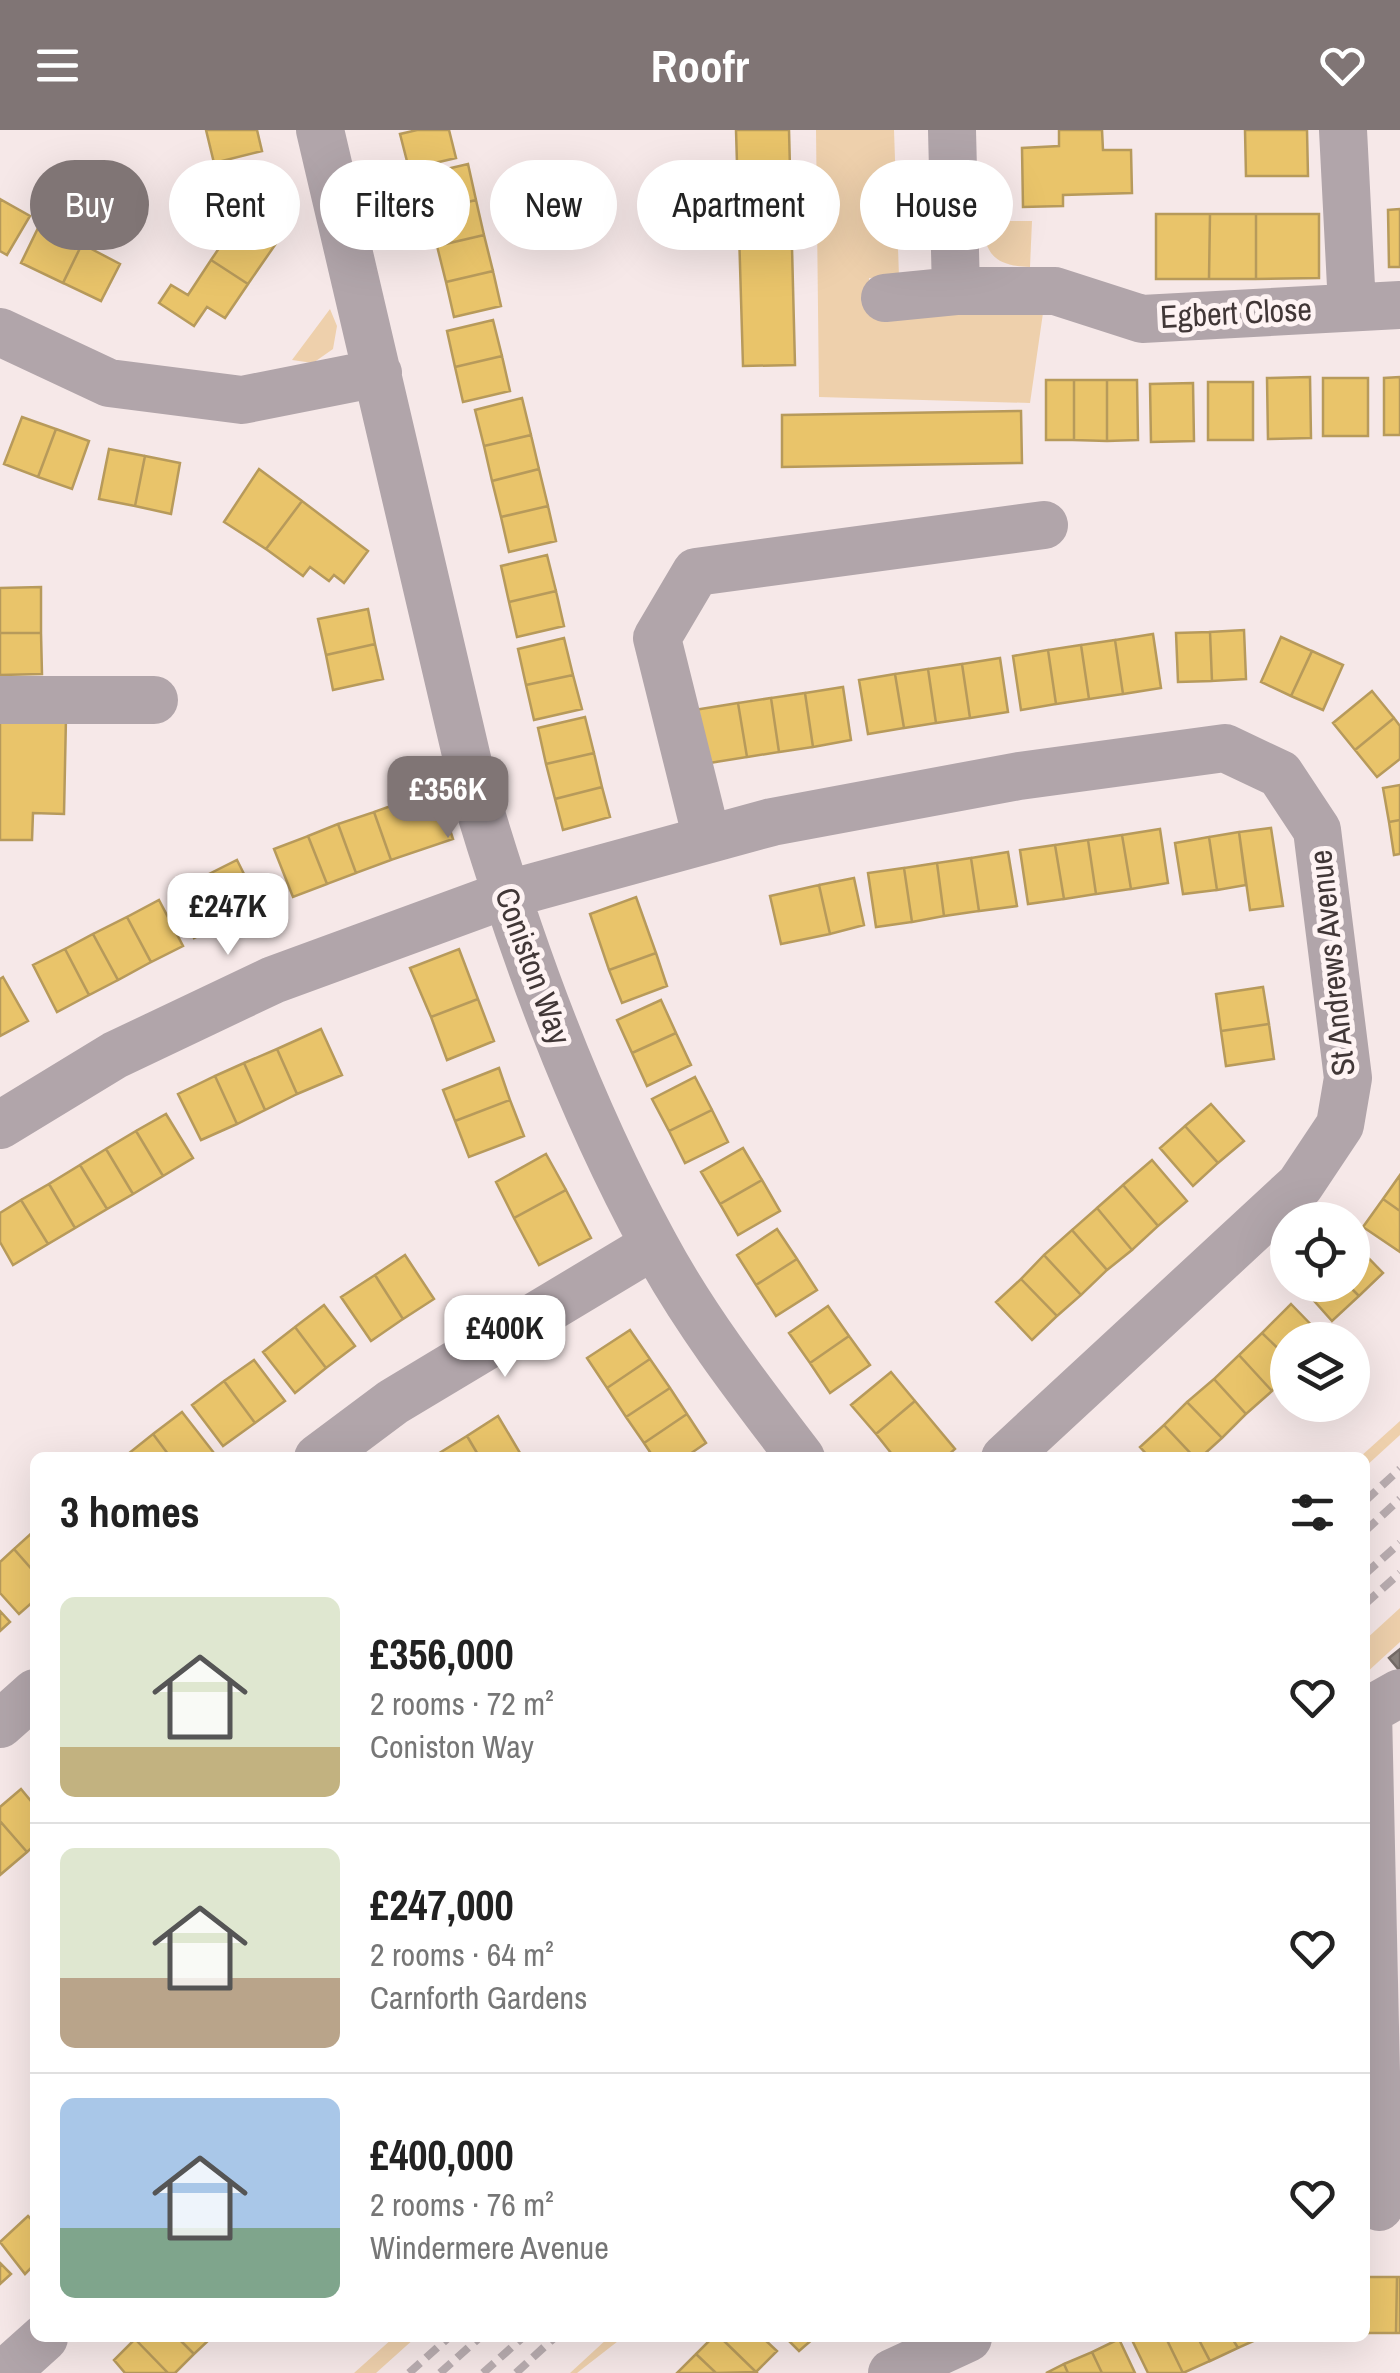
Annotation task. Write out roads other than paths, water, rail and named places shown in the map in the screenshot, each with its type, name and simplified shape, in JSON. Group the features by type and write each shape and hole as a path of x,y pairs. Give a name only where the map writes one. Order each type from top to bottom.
{"street":[{"name":"Coniston Way","path":"320,130 476,797 505,894 573,1074 654,1245 754,1396 796,1452"},
{"path":"952,130 956,291"},
{"path":"1343,130 1352,306"},
{"name":"Egbert Close","path":"885,298 956,291 1055,290 1142,318 1400,305"},
{"path":"0,332 108,383 242,400 378,373"},
{"path":"707,839 657,638 696,572 1044,526"},
{"path":"0,700 154,700"},
{"name":"St Andrews Avenue","path":"0,1125 115,1055 273,980 505,894 772,822 1019,776 1225,748 1280,774 1317,830 1348,1078 1340,1126 1300,1184 1011,1452"},
{"path":"326,1452 394,1402 654,1245"},
{"path":"1370,1710 1400,1693"},
{"path":"0,1724 30,1697"},
{"path":"1370,1838 1382,2207"},
{"path":"5,2373 40,2342"},
{"path":"892,2373 959,2342"}],"railway":[{"path":"1370,1496 1400,1469"},
{"path":"1370,1526 1400,1499"},
{"path":"1370,1570 1400,1543"},
{"path":"1370,1600 1400,1573"},
{"path":"409,2373 444,2342"},
{"path":"440,2373 475,2342"},
{"path":"483,2373 518,2342"},
{"path":"516,2373 550,2342"}]}
